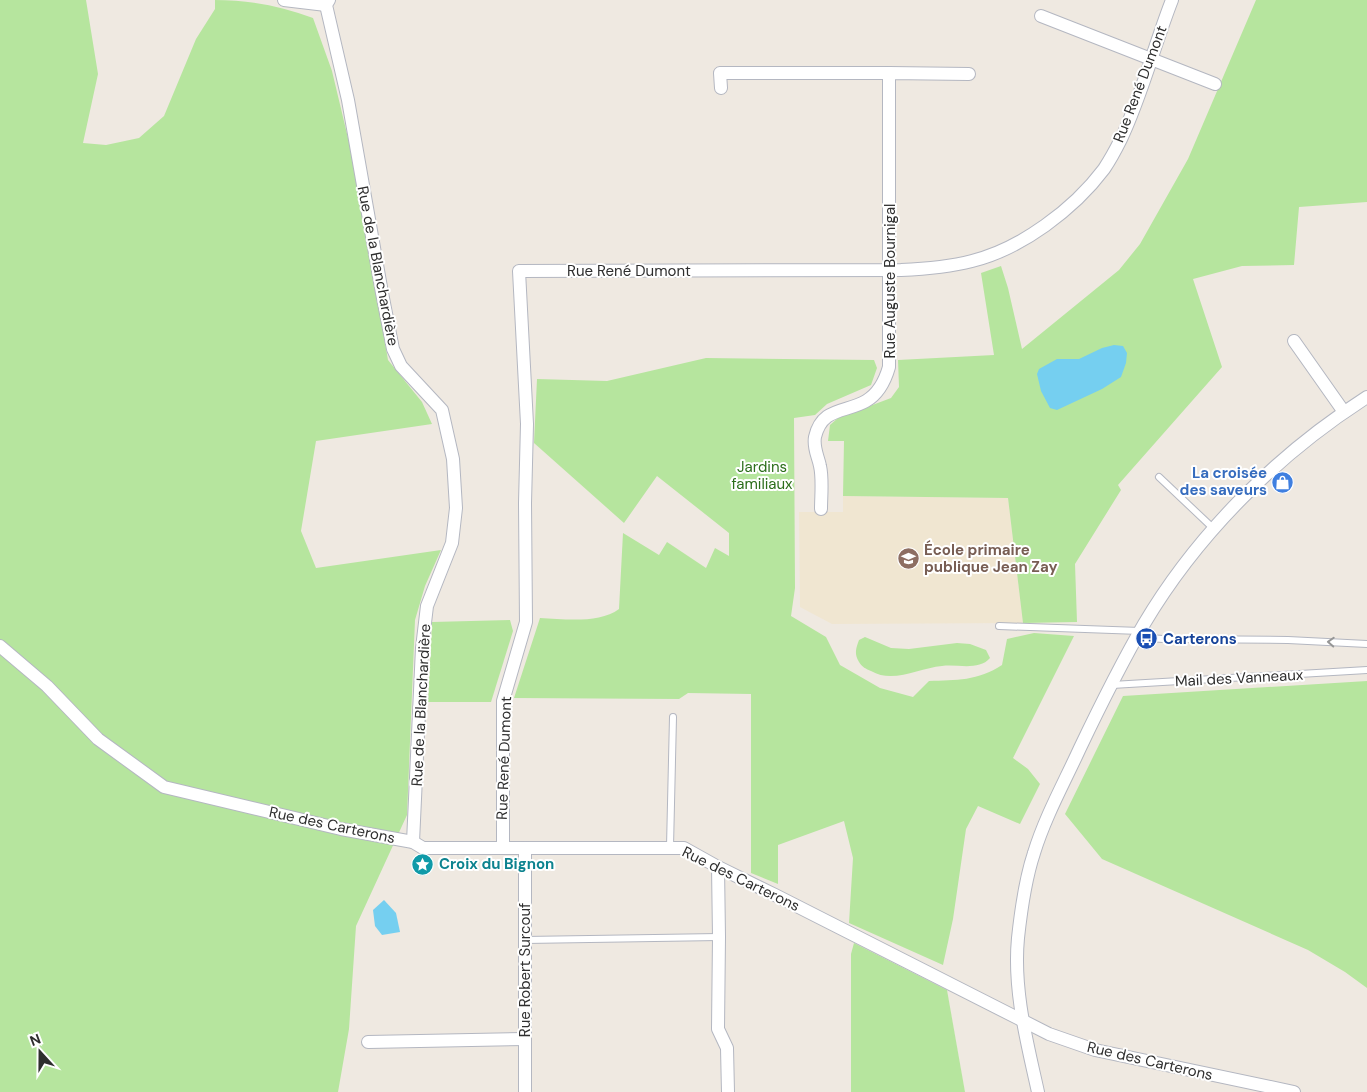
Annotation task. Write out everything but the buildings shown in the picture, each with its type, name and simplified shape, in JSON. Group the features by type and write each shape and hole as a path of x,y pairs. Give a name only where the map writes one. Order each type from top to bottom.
{"street":[{"path":"284,0 328,3"},
{"name":"Rue René Dumont","path":"502,848 503,701 526,622 525,503 527,424 520,271 889,270 938,268 996,254 1028,237 1054,218 1080,197 1105,168 1121,138 1172,0"},
{"name":"Rue de la Blanchardière","path":"328,3 348,100 393,349 401,366 442,410 453,459 456,508 452,543 427,606 422,648 413,842"},
{"path":"1041,16 1215,84"},
{"path":"721,88 720,73 969,74"},
{"name":"Rue Auguste Bournigal","path":"821,509 820,467 815,454 815,435 824,419 834,411 865,401 879,390 890,368 889,73"},
{"path":"1294,341 1344,412"},
{"path":"1038,1092 1022,1021 1018,977 1018,940 1023,895 1034,854 1052,809 1112,685 1140,633 1175,578 1201,544 1243,497 1281,462 1344,412 1367,397"},
{"name":"Rue des Carterons","path":"0,646 47,686 98,739 164,787 340,829 413,842 423,848 684,848 718,868 784,899 1049,1034 1095,1050 1294,1092"},
{"name":"Rue Robert Surcouf","path":"525,848 525,1092"},
{"path":"718,868 718,1029 727,1048 728,1092"},
{"path":"368,1042 525,1039"}],"lane":[{"path":"1159,477 1214,529"},
{"path":"999,626 1140,633 1149,638 1163,640 1288,640 1367,644"},
{"name":"Mail des Vanneaux","path":"1112,685 1367,670"},
{"path":"670,847 673,717"},
{"path":"525,940 719,937"}],"shaded area":[{"name":"École primaire publique Jean Zay","path":"843,496 1008,498 1023,623 832,624 800,607 799,512 843,512"}],"green space":[{"path":"0,0 86,0 98,74 83,143 106,145 139,138 164,116 196,39 215,9 215,0 265,4 313,18 332,71 358,180 388,360 422,402 432,424 316,441 301,531 316,568 441,550 425,586 415,620 407,815 356,926 349,1029 338,1092 0,1092"},
{"path":"1256,0 1367,0 1367,202 1299,207 1294,265 1242,266 1193,279 1222,367 1118,485 1121,490 1075,564 1077,622 1023,623 1008,498 843,496 844,441 828,441 830,425 838,418 891,398 899,387 898,360 994,355 981,273 1001,266 1022,349 1119,270 1140,244 1188,159"},
{"name":"Jardins familiaux","path":"706,358 874,360 877,368 871,385 827,404 815,415 794,418 795,588 791,616 826,637 840,665 880,688 913,697 929,681 958,680 975,677 1002,665 1007,639 1034,633 1074,636 1013,758 1028,769 1040,784 1020,824 978,806 966,829 953,919 943,965 849,923 853,858 844,821 778,845 778,884 751,873 751,694 688,693 679,699 514,698 540,618 592,619 611,614 619,609 623,533 659,555 667,542 706,568 715,548 729,556 729,533 657,476 624,523 534,443 537,379 607,381"},
{"path":"510,620 513,631 491,702 428,702 432,622"},
{"path":"865,637 891,648 909,649 957,643 970,644 986,650 990,658 974,666 942,666 897,676 879,675 864,668 857,659 856,651 859,640"},
{"path":"1367,681 1367,988 1345,972 1308,950 1102,859 1065,814 1123,696"},
{"path":"854,943 947,990 965,1092 851,1092 851,954"}],"water":[{"path":"1114,345 1123,346 1127,353 1121,377 1102,389 1057,410 1050,408 1041,391 1037,374 1039,369 1057,359 1079,359 1102,348"},
{"path":"384,900 396,913 400,932 382,935 375,926 373,910"}],"place":[{"name":"La croisée des saveurs","path":"1283,482"},
{"name":"École primaire publique Jean Zay","path":"908,559"},
{"name":"Carterons","path":"1147,639"},
{"name":"Croix du Bignon","path":"423,864"}]}
